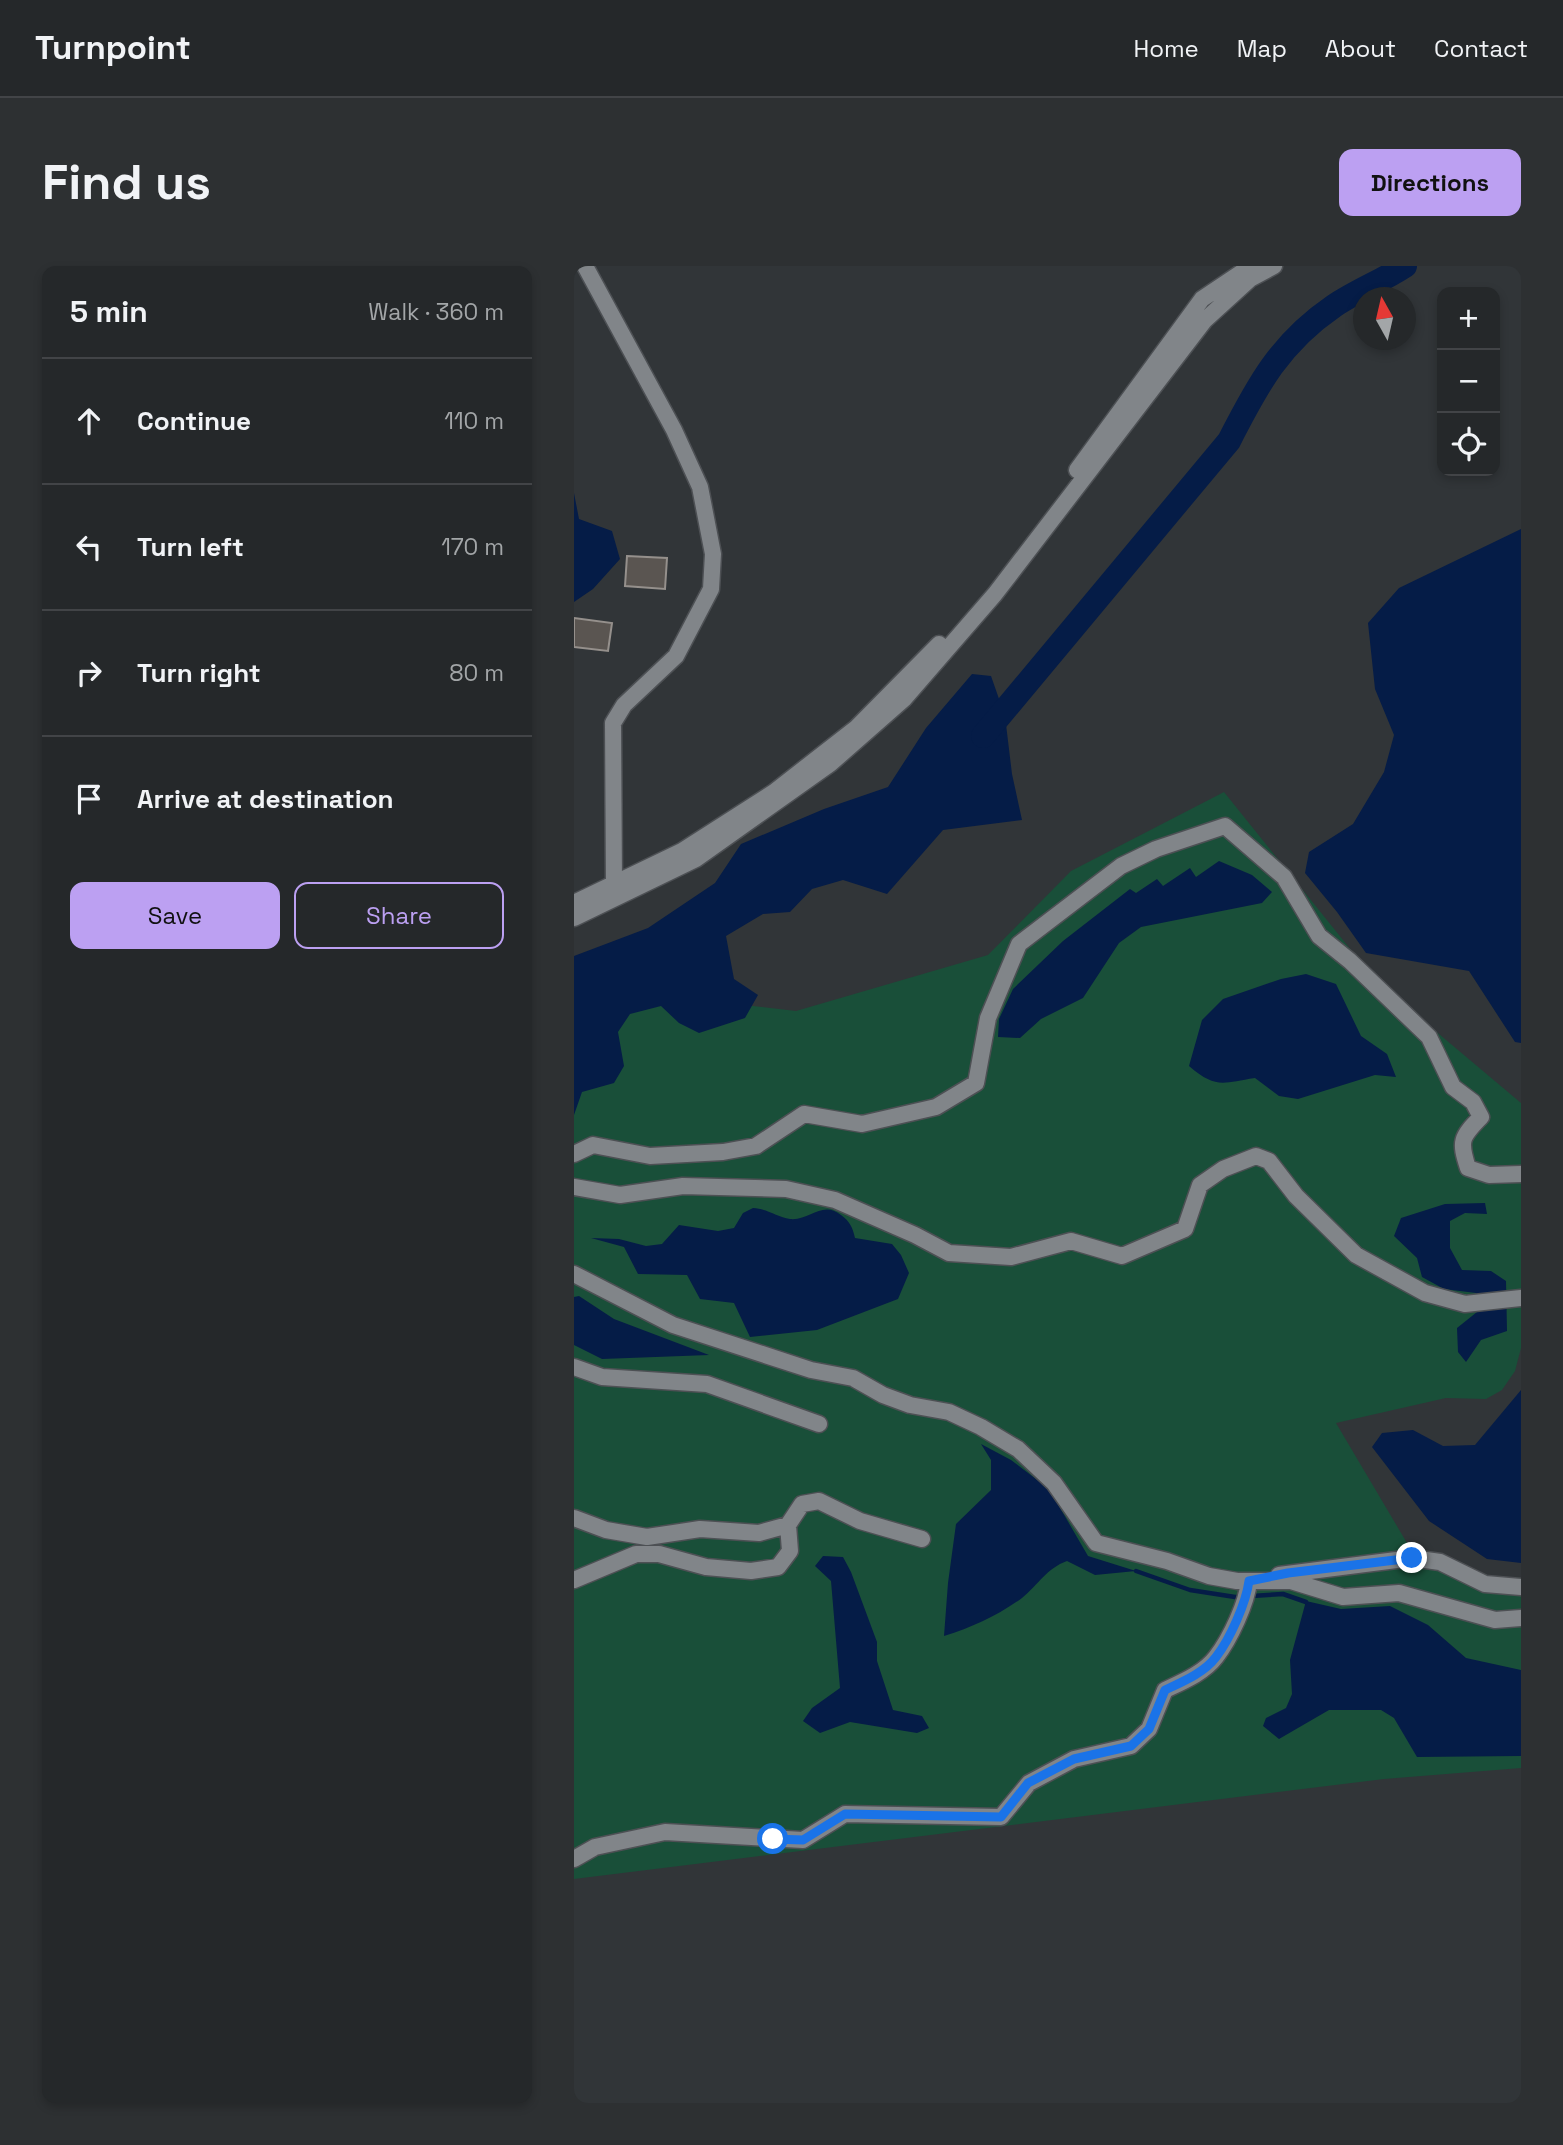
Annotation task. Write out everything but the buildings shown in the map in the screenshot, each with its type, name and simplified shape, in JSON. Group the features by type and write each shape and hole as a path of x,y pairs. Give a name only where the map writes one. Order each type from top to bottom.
{"street":[{"path":"574,918 762,799 856,728 958,625 1066,485 1202,299 1251,266"},
{"path":"574,903 618,890 696,859 830,764 904,699 995,594 1205,320 1250,279 1275,266"},
{"path":"574,270 589,273 674,430 699,487 713,554 711,589 676,656 624,705 612,723 618,890"},
{"path":"574,1154 593,1145 649,1156 723,1153 757,1146 804,1114 862,1124 936,1107 976,1083 988,1018 1019,944 1121,866 1156,849 1225,826 1284,877 1319,936 1350,961 1429,1037 1453,1087 1473,1102 1481,1116 1464,1133 1462,1147 1468,1168 1489,1175 1521,1174"},
{"path":"574,1187 620,1195 683,1186 786,1189 835,1200 949,1253 1011,1257 1070,1241 1122,1256 1185,1229 1200,1185 1223,1168 1256,1156 1269,1161 1296,1196 1356,1255 1425,1293 1465,1304 1517,1298"},
{"path":"574,1274 673,1325 811,1370 853,1378 883,1395 910,1405 949,1412 981,1427 1017,1449 1054,1483 1096,1543 1167,1561 1209,1576 1249,1581 1291,1581 1343,1597 1399,1593 1495,1620 1521,1618"},
{"path":"574,1367 601,1377 707,1384 819,1424"},
{"path":"574,1580 636,1554 659,1554 728,1569 751,1571 778,1567 790,1551 788,1525 802,1504 819,1501 860,1521 922,1539"},
{"path":"574,1518 606,1530 647,1537 700,1529 760,1533 788,1525"},
{"path":"1249,1581 1288,1573 1412,1558 1440,1562 1485,1584 1521,1587"},
{"path":"574,1859 594,1847 665,1832 803,1840 845,1814 1001,1817 1028,1783 1074,1759 1131,1746 1149,1729 1165,1690 1194,1676 1216,1658 1247,1600 1249,1581"}],"green space":[{"path":"1224,792 1376,981 1521,1103 1521,1348 1515,1371 1502,1390 1486,1399 1446,1398 1336,1423 1407,1543 1490,1576 1521,1578 1521,1768 1384,1779 574,1879 574,1001 621,991 796,1011 988,955 1071,871"}],"water":[{"path":"574,493 579,519 612,531 620,559 593,589 574,602"},
{"path":"1521,529 1521,1043 1515,1042 1469,971 1366,953 1305,873 1309,852 1353,824 1384,772 1394,735 1375,689 1368,623 1399,588"},
{"path":"972,674 991,676 1005,716 1012,774 1022,820 943,830 887,894 843,880 812,889 790,912 763,914 726,936 734,979 758,995 745,1018 699,1033 679,1023 661,1006 630,1014 618,1032 624,1066 614,1083 582,1092 574,1115 574,956 648,928 715,883 741,844 824,809 888,787 926,728"},
{"path":"1219,861 1252,875 1272,892 1262,903 1141,927 1119,943 1083,998 1041,1019 1020,1038 998,1037 999,1019 1013,989 1063,941 1130,889 1136,893 1157,879 1163,886 1190,868 1196,877"},
{"path":"1306,974 1336,984 1361,1036 1387,1054 1396,1077 1375,1075 1298,1099 1279,1096 1255,1078 1220,1083 1206,1078 1189,1066 1202,1020 1223,999 1281,979"},
{"path":"1485,1203 1487,1214 1465,1213 1450,1221 1450,1248 1462,1270 1491,1271 1506,1281 1507,1331 1481,1340 1466,1362 1458,1352 1457,1328 1477,1312 1476,1293 1444,1289 1422,1277 1417,1258 1394,1236 1401,1218 1445,1204"},
{"path":"753,1208 790,1219 822,1210 834,1211 849,1222 855,1238 892,1244 901,1255 909,1273 898,1299 817,1330 750,1337 734,1303 700,1299 687,1275 638,1274 624,1247 591,1238 619,1239 646,1246 662,1244 679,1225 718,1231 734,1228 743,1213"},
{"path":"579,1296 614,1319 709,1355 602,1359 574,1345 574,1297"},
{"path":"1521,1390 1521,1563 1487,1559 1429,1521 1372,1447 1382,1433 1413,1430 1443,1446 1475,1445"},
{"path":"981,1444 1011,1460 1049,1489 1088,1556 1136,1571 1095,1575 1067,1561 1054,1568 1022,1598 1003,1610 975,1625 944,1636 956,1524 991,1490 991,1460"},
{"path":"823,1556 843,1557 851,1572 877,1642 877,1661 893,1710 922,1716 929,1728 917,1733 850,1722 820,1733 803,1721 812,1708 840,1688 831,1581 815,1566"},
{"path":"1306,1601 1341,1609 1390,1606 1428,1625 1466,1658 1521,1670 1521,1756 1417,1757 1394,1718 1381,1710 1329,1710 1279,1739 1263,1726 1266,1718 1286,1708 1292,1694 1290,1660"}],"waterway":[{"path":"983,736 1229,441 1261,383 1285,350 1315,320 1334,306 1405,266"},
{"path":"1136,1571 1190,1590 1235,1597 1283,1594 1306,1602"}],"route":[{"path":"773,1839 803,1840 845,1814 1001,1817 1028,1783 1074,1759 1131,1746 1149,1729 1165,1690 1194,1676 1216,1658 1247,1600 1249,1581 1288,1573 1412,1558"}]}
